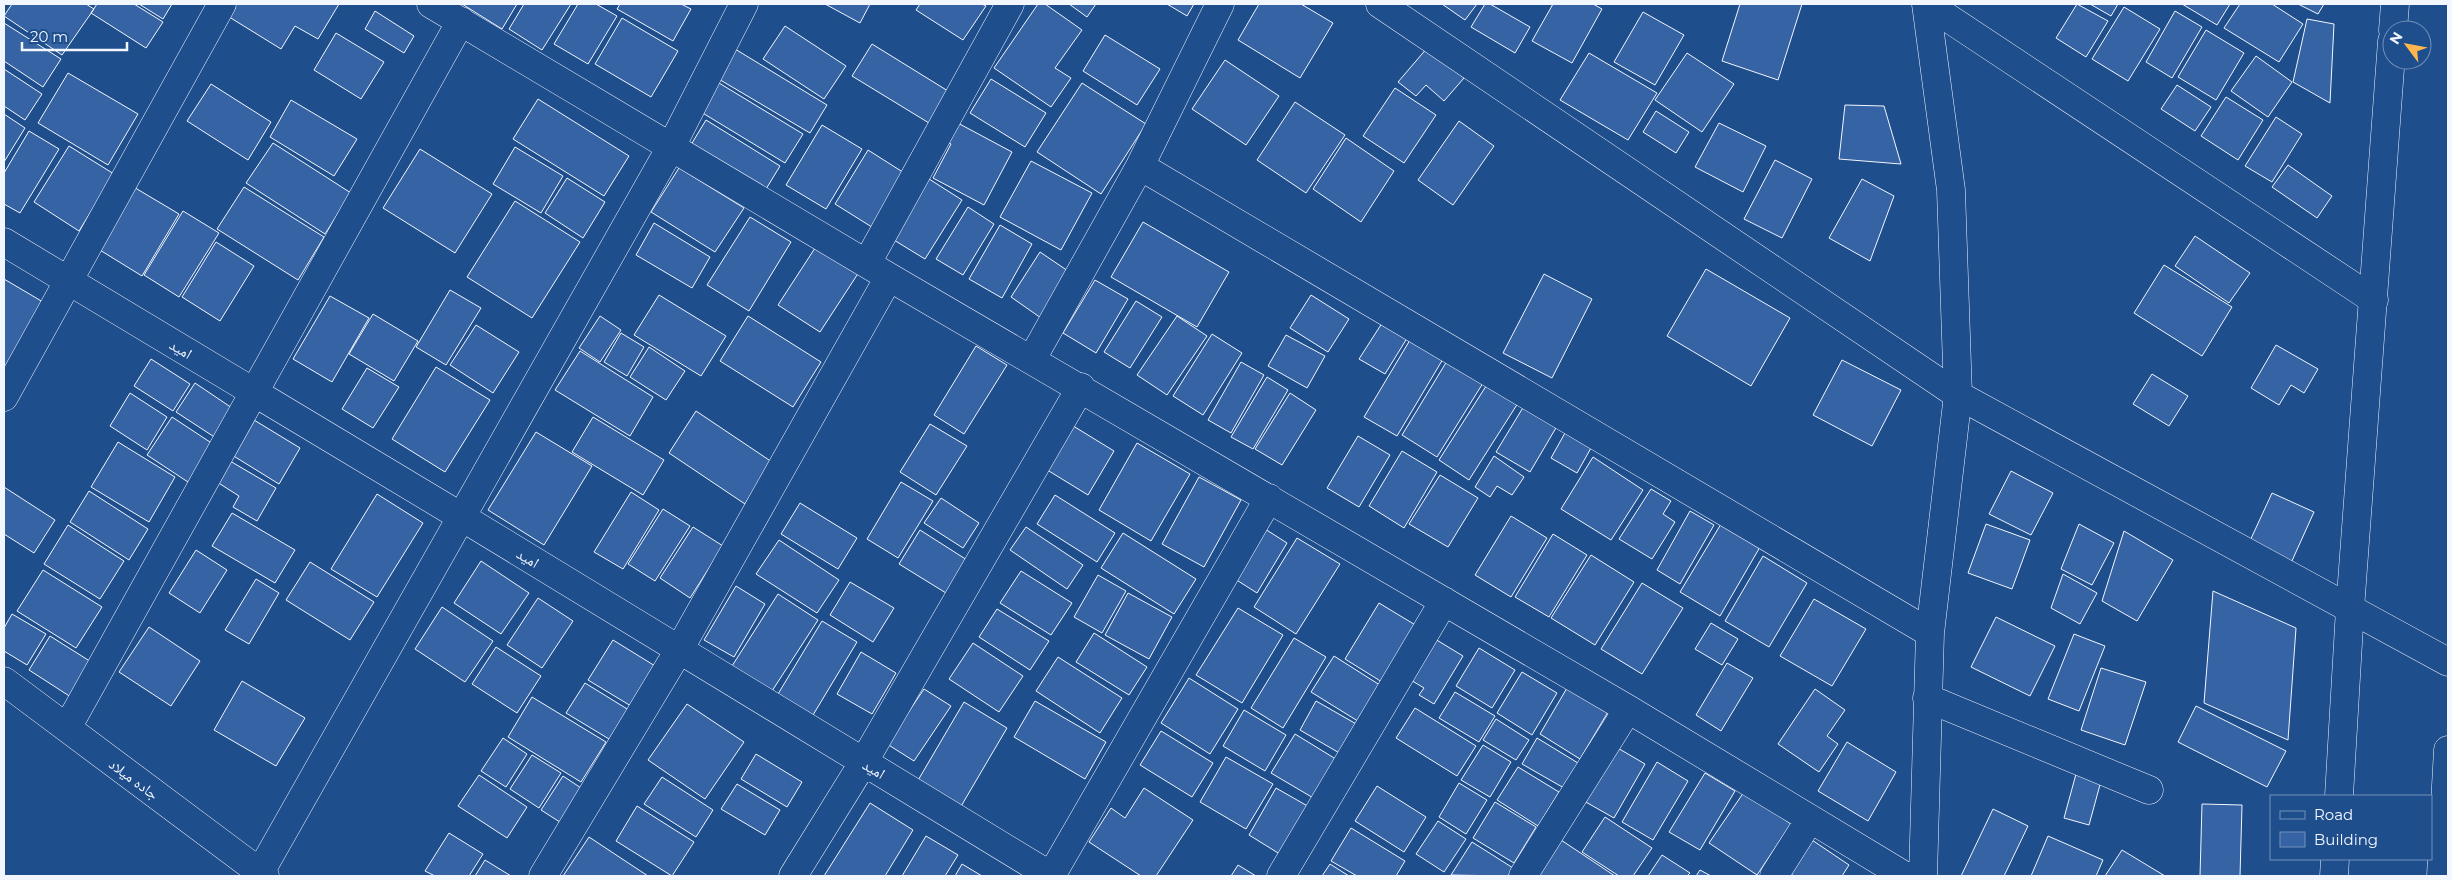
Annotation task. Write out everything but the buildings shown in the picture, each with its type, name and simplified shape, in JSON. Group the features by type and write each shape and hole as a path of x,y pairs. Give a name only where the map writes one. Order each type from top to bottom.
{"main road":[{"path":"4,397 222,4"},
{"path":"431,4 878,270 1628,709 1905,876"},
{"path":"261,875 460,516 671,147 744,4"},
{"path":"543,876 679,650 878,270 1010,4"},
{"path":"1032,359 1140,166 1220,4"},
{"path":"1380,4 1958,395 2448,662"},
{"path":"1923,876 1930,633 1958,395 1951,190 1927,4"},
{"path":"1927,4 2374,300"},
{"path":"2394,20 2395,4"},
{"path":"67,728 461,21"},
{"path":"2339,795 2350,610 2390,70"},
{"path":"1140,166 1930,633"},
{"name":"امید","path":"4,242 460,516 1051,876"},
{"path":"793,876 864,763 1080,387"},
{"path":"1051,876 1269,498"},
{"path":"1281,876 1444,601"},
{"name":"جاده میلاد","path":"4,681 261,875"},
{"path":"1927,698 2149,790"},
{"path":"1523,876 1628,709"},
{"path":"2441,876 2448,750"},
{"path":"1774,876 1810,819"},
{"path":"2334,876 2335,860"}]}
